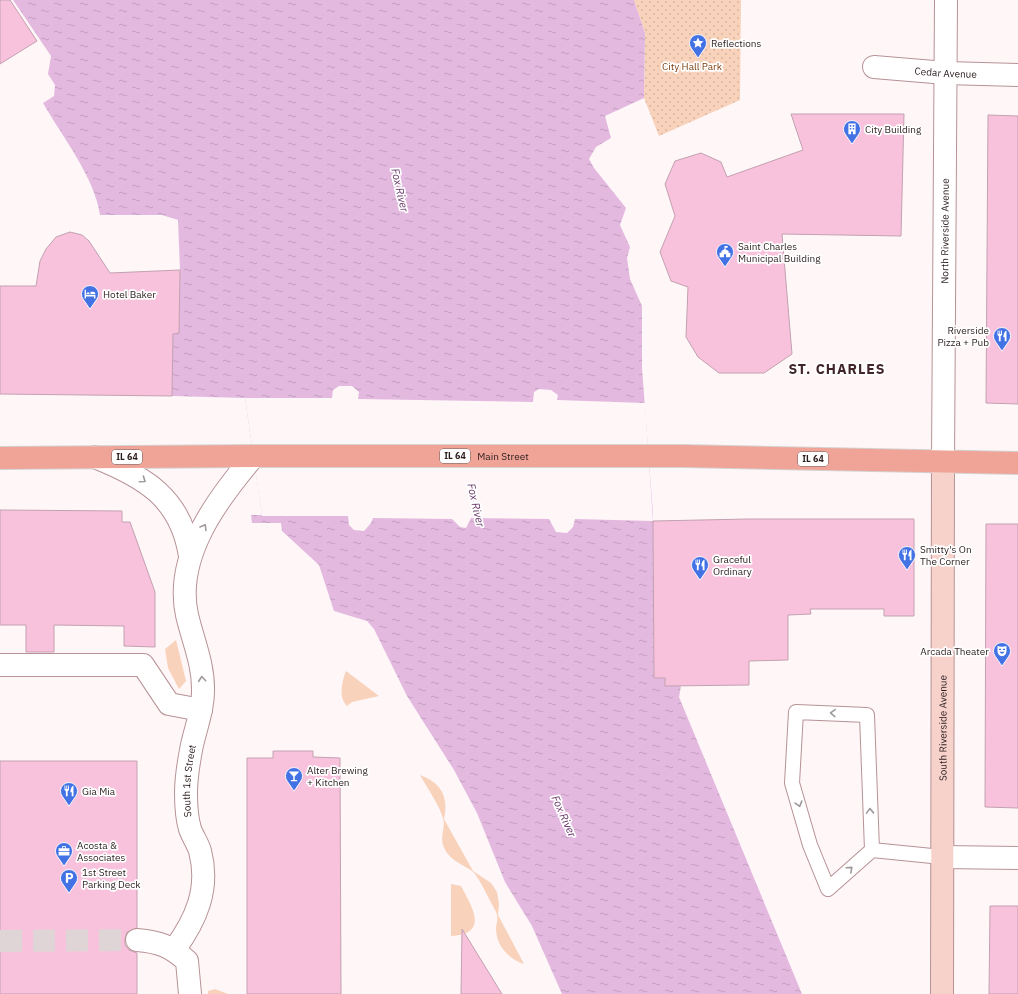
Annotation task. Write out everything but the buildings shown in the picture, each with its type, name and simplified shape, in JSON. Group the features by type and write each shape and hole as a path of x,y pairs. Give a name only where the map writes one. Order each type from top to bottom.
{"main road":[{"name":"Main Street","path":"254,456 656,457 943,462"},
{"name":"IL 64","path":"0,458 254,456"},
{"name":"IL 64","path":"943,462 1018,463"}],"street":[{"name":"North Riverside Avenue","path":"943,462 946,0"},
{"name":"Cedar Avenue","path":"874,67 946,73 1018,74"},
{"name":"South 1st Street","path":"174,950 188,930 201,903 204,875 200,851 190,828 186,793 190,759 201,710 203,692 202,672 187,614 185,592 190,556 196,540 211,515 237,475 254,456"},
{"name":"South 1st Street","path":"95,457 127,470 144,480 165,499 187,538 190,556"},
{"name":"South Riverside Avenue","path":"942,994 943,462"},
{"path":"0,665 142,665 169,704 201,710"},
{"path":"942,857 1018,858"},
{"path":"137,940 157,942 174,950 187,961 190,994"}],"lane":[{"path":"872,850 866,715 796,712 792,783 810,845 828,889 872,850 942,857"}],"green space":[{"name":"City Hall Park","path":"634,0 741,0 740,100 659,136 644,98 645,33"},
{"path":"176,640 186,681 179,689 168,668 165,649"},
{"path":"346,671 379,696 352,702 347,706 342,698 342,685"},
{"path":"420,775 433,782 442,791 445,804 444,819 473,871 491,883 497,892 499,904 498,915 524,964 513,959 504,951 498,941 496,928 497,914 478,878 472,871 451,858 445,850 442,842 444,821 436,802"},
{"path":"451,884 461,886 470,902 475,918 474,925 471,930 463,934 451,936"},
{"path":"215,989 228,994 208,994 208,991"}],"water":[{"name":"Fox River","path":"13,0 634,0 645,33 644,98 605,116 611,138 596,147 589,159 594,168 626,208 620,225 630,247 627,258 630,279 642,306 642,368 653,514 654,678 665,678 665,686 681,686 679,697 802,994 562,994 532,926 505,882 477,813 454,770 407,696 374,629 367,621 334,611 319,565 282,531 281,523 252,523 251,515 262,515 245,398 172,396 173,334 178,333 180,270 178,220 162,215 100,215 97,201 85,172 43,103 54,96 55,85 48,74 51,56"}],"pier":[{"path":"339,386 352,386 359,392 358,399 533,402 534,392 539,389 551,390 558,395 557,400 645,403 653,521 575,519 573,527 567,533 556,532 549,519 471,518 466,528 460,527 452,519 373,518 371,523 364,531 354,530 349,525 348,516 262,516 245,398 332,398 333,390"}],"tunnel":[{"path":"0,941 137,940"}],"place":[{"name":"Reflections","path":"698,58"},
{"name":"City Building","path":"852,144"},
{"name":"Saint Charles Municipal Building","path":"725,267"},
{"name":"Hotel Baker","path":"90,309"},
{"name":"Riverside Pizza + Pub","path":"1002,351"},
{"name":"Smitty's On The Corner","path":"907,570"},
{"name":"Graceful Ordinary","path":"700,580"},
{"name":"Arcada Theater","path":"1002,666"},
{"name":"Alter Brewing + Kitchen","path":"294,791"},
{"name":"Gia Mia","path":"69,806"},
{"name":"Acosta & Associates","path":"64,866"},
{"name":"1st Street Parking Deck","path":"69,893"}],"district":[{"name":"ST. CHARLES","path":"837,369"}]}
